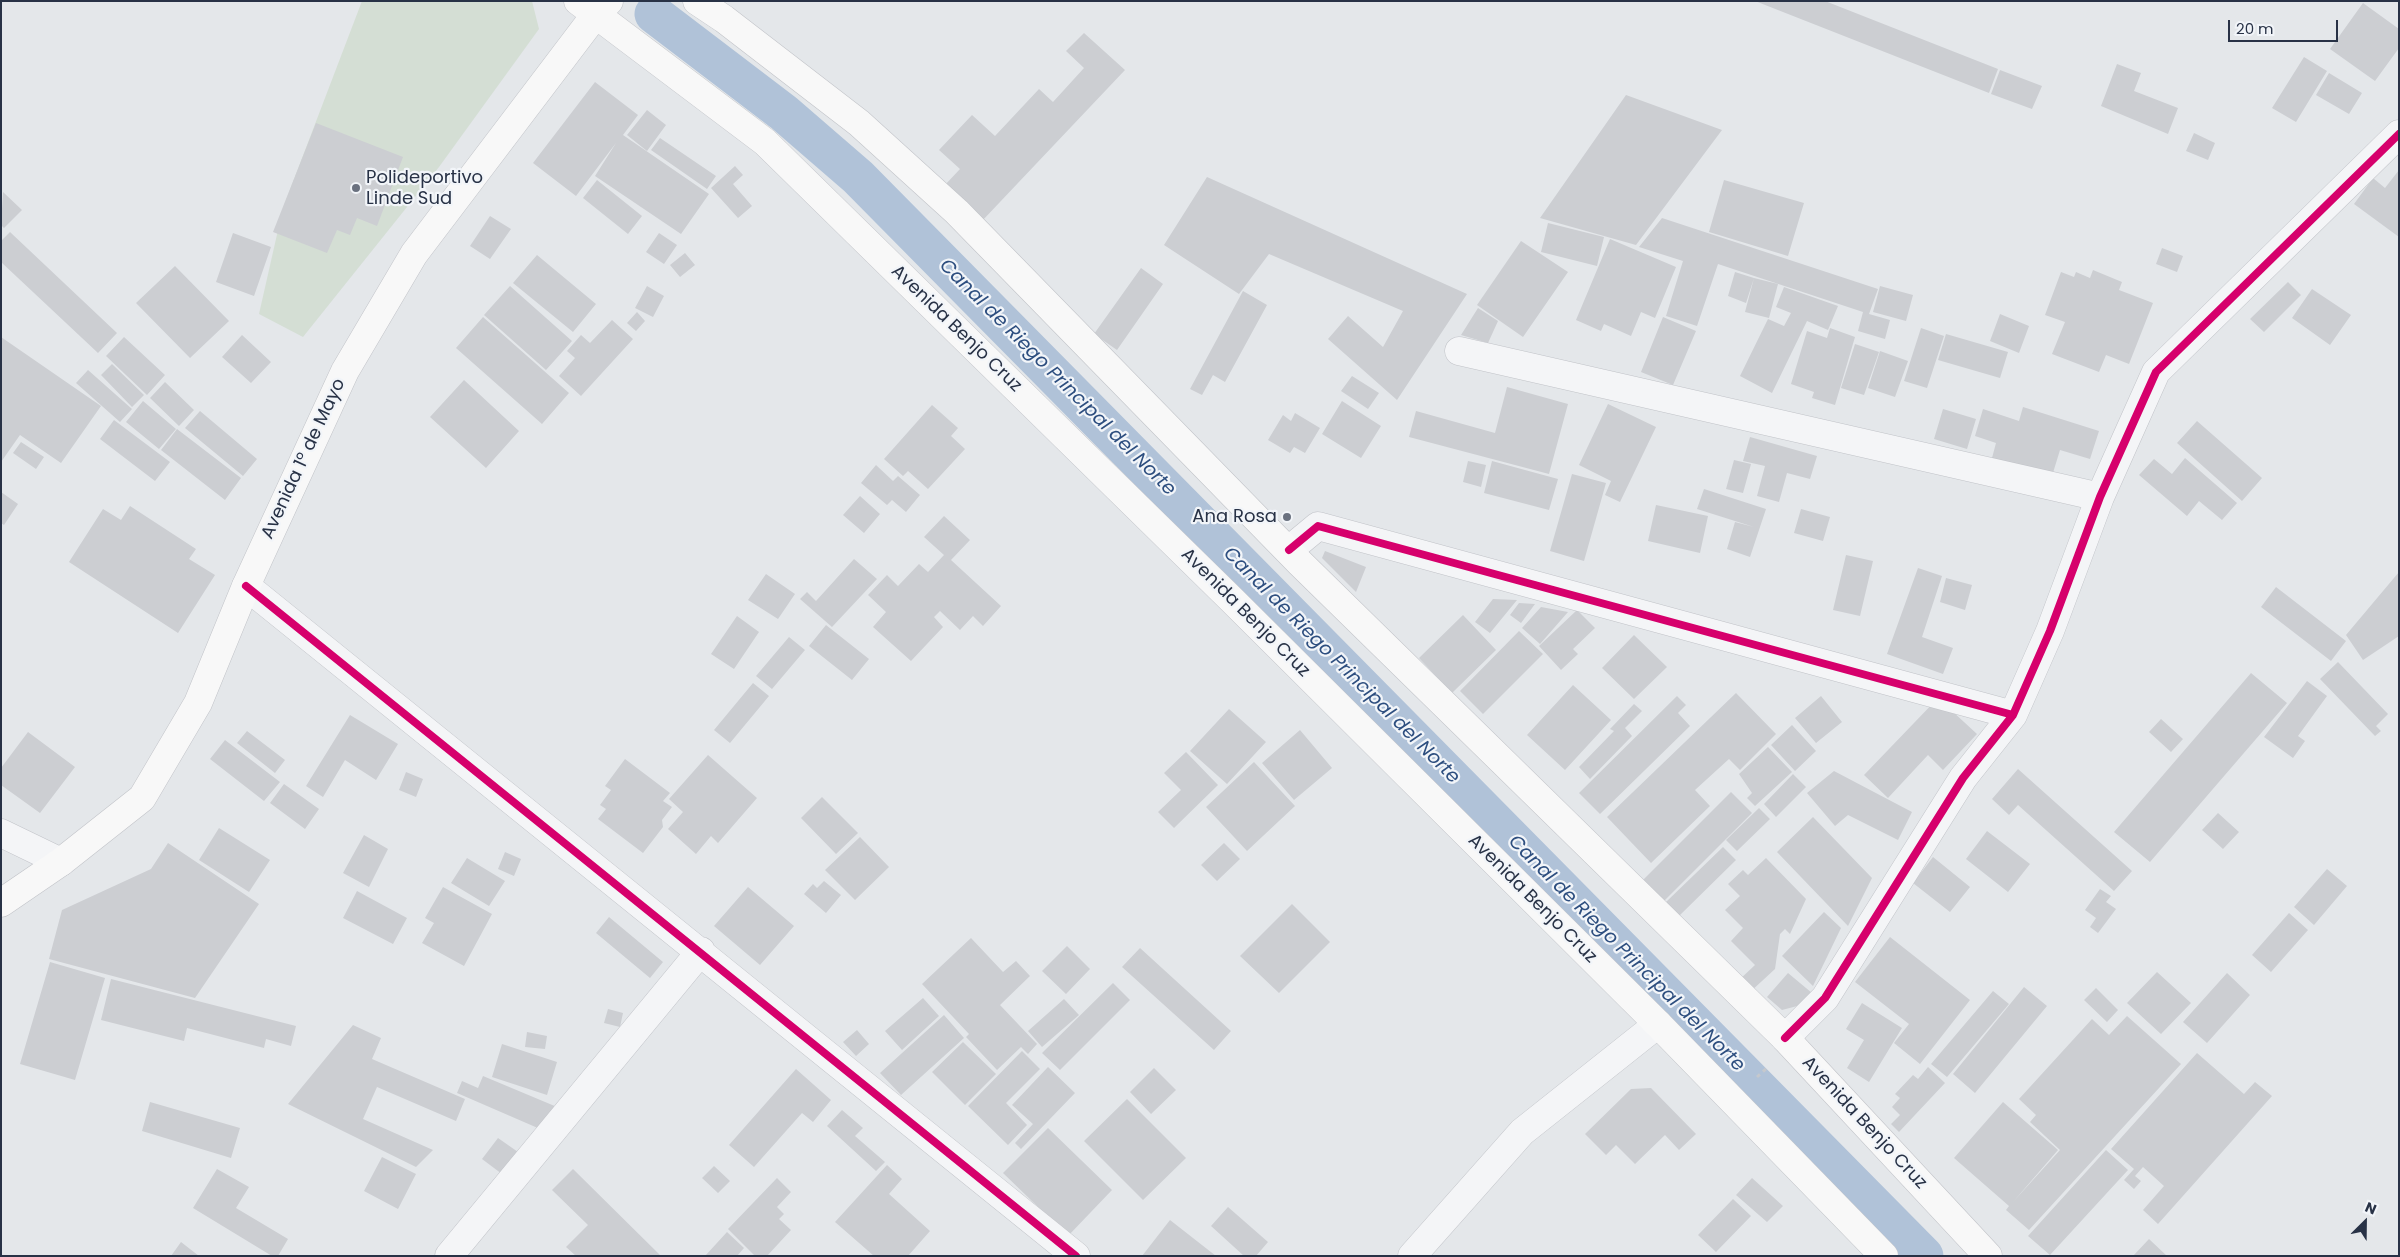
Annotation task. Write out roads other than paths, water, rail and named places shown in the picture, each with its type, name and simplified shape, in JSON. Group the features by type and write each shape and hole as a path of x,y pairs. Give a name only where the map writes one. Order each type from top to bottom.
{"main road":[{"name":"Avenida Benjo Cruz","path":"697,1 724,19 859,123 957,212 1288,550 1786,1038 1988,1256"},
{"name":"Avenida Benjo Cruz","path":"594,5 765,142 1232,600 1658,1024 1884,1256"},
{"name":"Avenida 1º de Mayo","path":"1,903 61,862 142,798 198,703 246,586 345,371 414,254 594,5"}],"street":[{"path":"1786,1038 1825,998 1963,778 2013,715 2050,631 2100,498 2156,372 2399,134"},
{"path":"1459,351 2100,498"},
{"path":"1288,550 1318,526 2013,715"},
{"path":"246,586 701,951 1076,1256"},
{"path":"1,833 61,862"},
{"path":"448,1256 701,951"},
{"path":"1412,1256 1522,1132 1658,1024"}],"waterway":[{"name":"Canal de Riego Principal del Norte","path":"654,14 784,113 858,177 1924,1256"}],"place":[{"name":"Polideportivo Linde Sud","path":"356,188"},
{"name":"Ana Rosa","path":"1287,517"}]}
